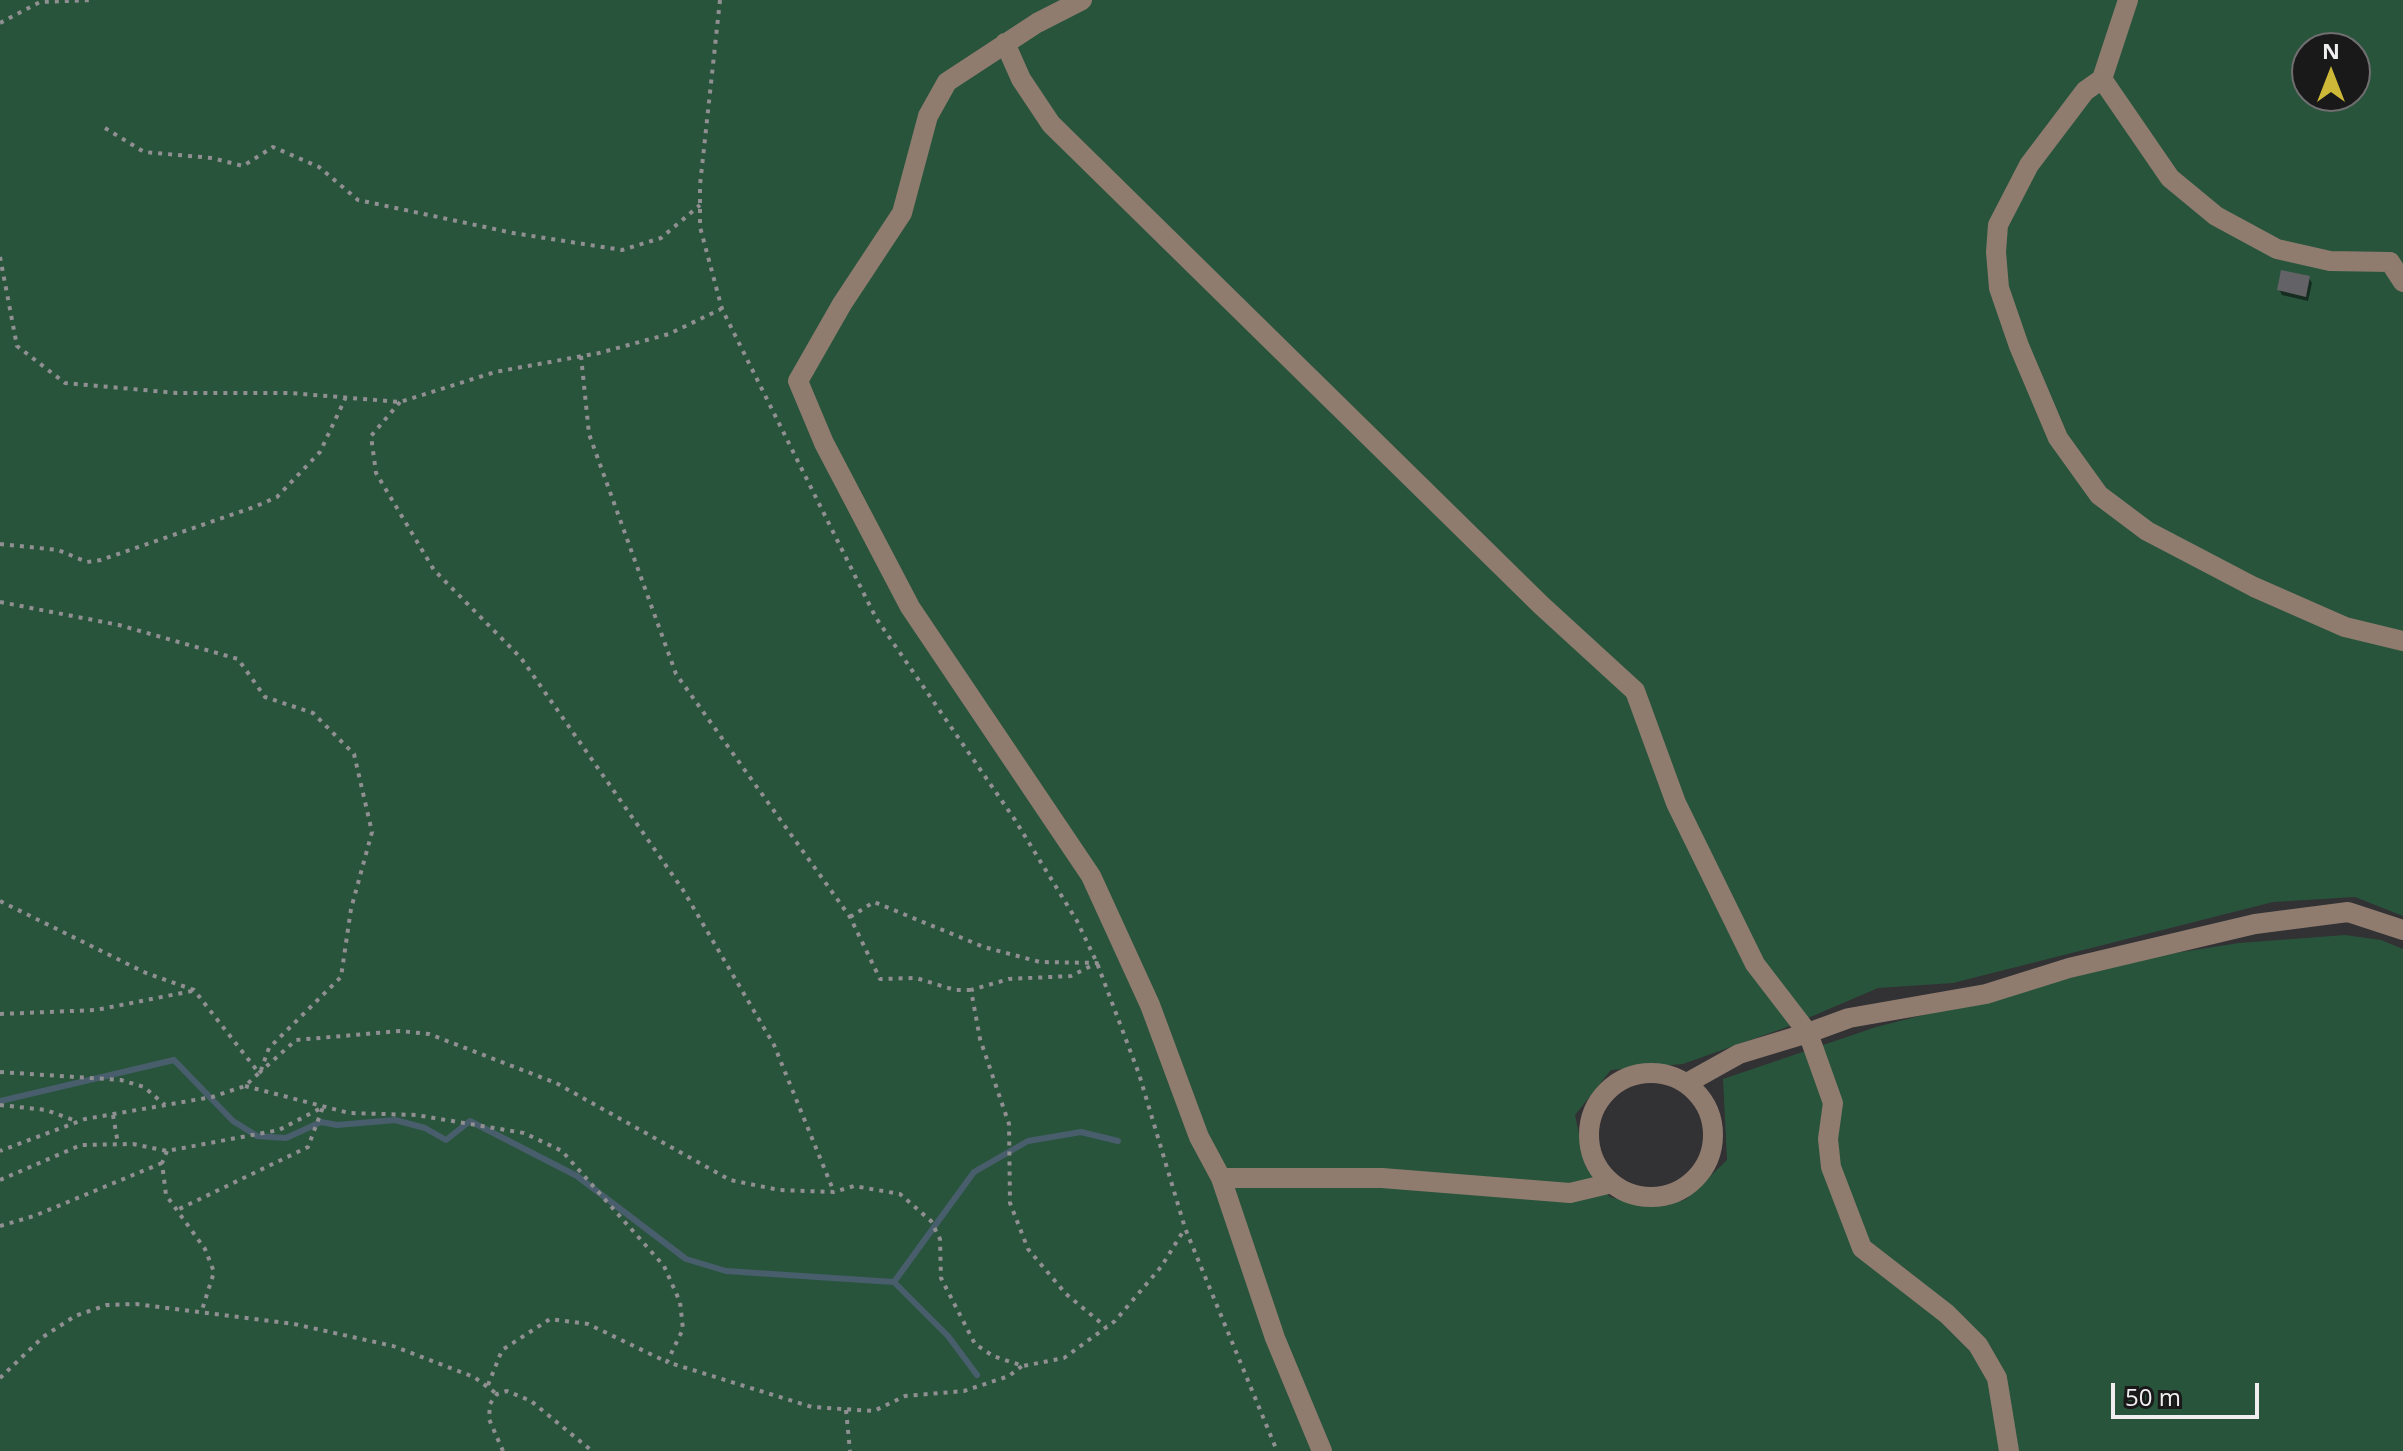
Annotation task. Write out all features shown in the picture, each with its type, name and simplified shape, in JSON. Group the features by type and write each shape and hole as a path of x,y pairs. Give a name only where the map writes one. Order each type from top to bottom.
{"lane":[{"path":"1082,0 1005,43 947,82 928,116 902,213 842,304 798,381 824,443 910,607 1091,876 1150,1005 1199,1137 1221,1178 1275,1338 1322,1451"},
{"path":"2128,0 2102,79 2085,91 2029,165 1998,225 1996,252 1999,288 2019,346 2058,438 2099,495 2147,531 2254,587 2345,627 2403,641"},
{"path":"1005,43 1021,79 1051,124 1519,583 1635,691 1676,803 1749,951 1808,1033 1833,1103 1828,1139 1831,1167 1862,1248 1947,1314 1978,1345 1997,1378 2009,1451"},
{"path":"2102,79 2170,178 2216,216 2277,249 2330,261 2390,262 2403,282"},
{"path":"1687,1083 1739,1054 1849,1018 1986,994 2069,968 2255,924 2348,912 2378,919 2403,930"},
{"path":"1646,1072 1667,1074 1687,1083 1701,1097 1710,1115 1712,1144 1701,1172 1687,1186 1659,1196 1629,1193 1612,1183 1598,1167 1590,1148 1589,1127 1595,1106 1608,1089 1625,1078 1646,1072"},
{"path":"1221,1178 1382,1178 1570,1193 1612,1183"}],"path":[{"path":"0,23 40,2 93,0"},
{"path":"720,0 700,205 707,265 722,309 876,618 1015,820 1077,921 1097,963 1139,1074 1185,1228 1277,1451"},
{"path":"105,128 144,152 212,158 243,166 273,147 319,167 358,200 513,233 622,250 661,238 700,205"},
{"path":"0,257 17,346 65,383 177,393 290,393 400,402 495,372 581,356 669,334 722,309"},
{"path":"581,356 589,434 676,674 850,917 880,979 916,978 955,990 971,990 1009,979 1071,976 1097,963"},
{"path":"0,544 58,550 87,562 101,560 277,497 320,452 345,399"},
{"path":"400,402 371,436 376,473 434,570 521,658 683,890 774,1045 834,1192"},
{"path":"0,602 119,625 238,659 265,697 313,713 354,754 372,832 351,909 341,977 269,1048 259,1073"},
{"path":"0,901 146,973 194,990 259,1073"},
{"path":"850,917 874,902 984,947 1040,962 1097,963"},
{"path":"0,1014 96,1010 194,990"},
{"path":"971,990 980,1039 1009,1124 1010,1203 1028,1249 1066,1294 1106,1327"},
{"path":"0,1151 78,1122 212,1097 245,1086 296,1040 400,1031 429,1034 556,1083 730,1180 779,1190 834,1192 854,1186 900,1194 931,1221 940,1239 941,1278 975,1344 993,1356 1023,1366"},
{"path":"0,1072 121,1080 144,1087 165,1105"},
{"path":"245,1086 349,1113 416,1115 524,1133 562,1151 664,1266 680,1302 683,1329 667,1362"},
{"path":"0,1105 46,1110 78,1122"},
{"path":"0,1180 81,1145 118,1144 167,1151 216,1139 279,1130 323,1107"},
{"path":"177,1210 308,1147 323,1107"},
{"path":"112,1115 118,1144"},
{"path":"167,1151 162,1163 166,1195 205,1249 214,1272 202,1310"},
{"path":"0,1226 34,1216 162,1163"},
{"path":"488,1385 502,1350 550,1319 588,1324 667,1362 733,1381 762,1394 812,1407 874,1411 905,1396 964,1391 1009,1376 1023,1366 1064,1358 1106,1327 1161,1267 1185,1228"},
{"path":"0,1378 43,1337 75,1316 107,1305 136,1304 294,1324 393,1346 488,1385 497,1394"},
{"path":"503,1451 489,1419 490,1404 497,1394 507,1391 519,1393 592,1451"},
{"path":"846,1409 850,1451"}],"green space":[{"path":"0,0 2403,0 2403,916 2355,897 2273,902 1953,983 1878,988 1787,1027 1683,1064 1611,1070 1575,1115 1586,1167 1610,1197 1649,1207 1685,1200 1727,1160 1723,1079 1876,1027 2156,956 2239,943 2345,935 2381,940 2403,949 2403,1451 0,1451"}],"building":[{"path":"2281,270 2310,276 2306,297 2277,290"}],"waterway":[{"path":"0,1101 174,1060 233,1121 257,1136 286,1138 321,1122 337,1125 395,1120 425,1128 446,1140 470,1121 577,1176 686,1259 726,1271 894,1282 948,1336 977,1375"},
{"path":"894,1282 974,1172 1028,1141 1081,1132 1118,1141"}]}
